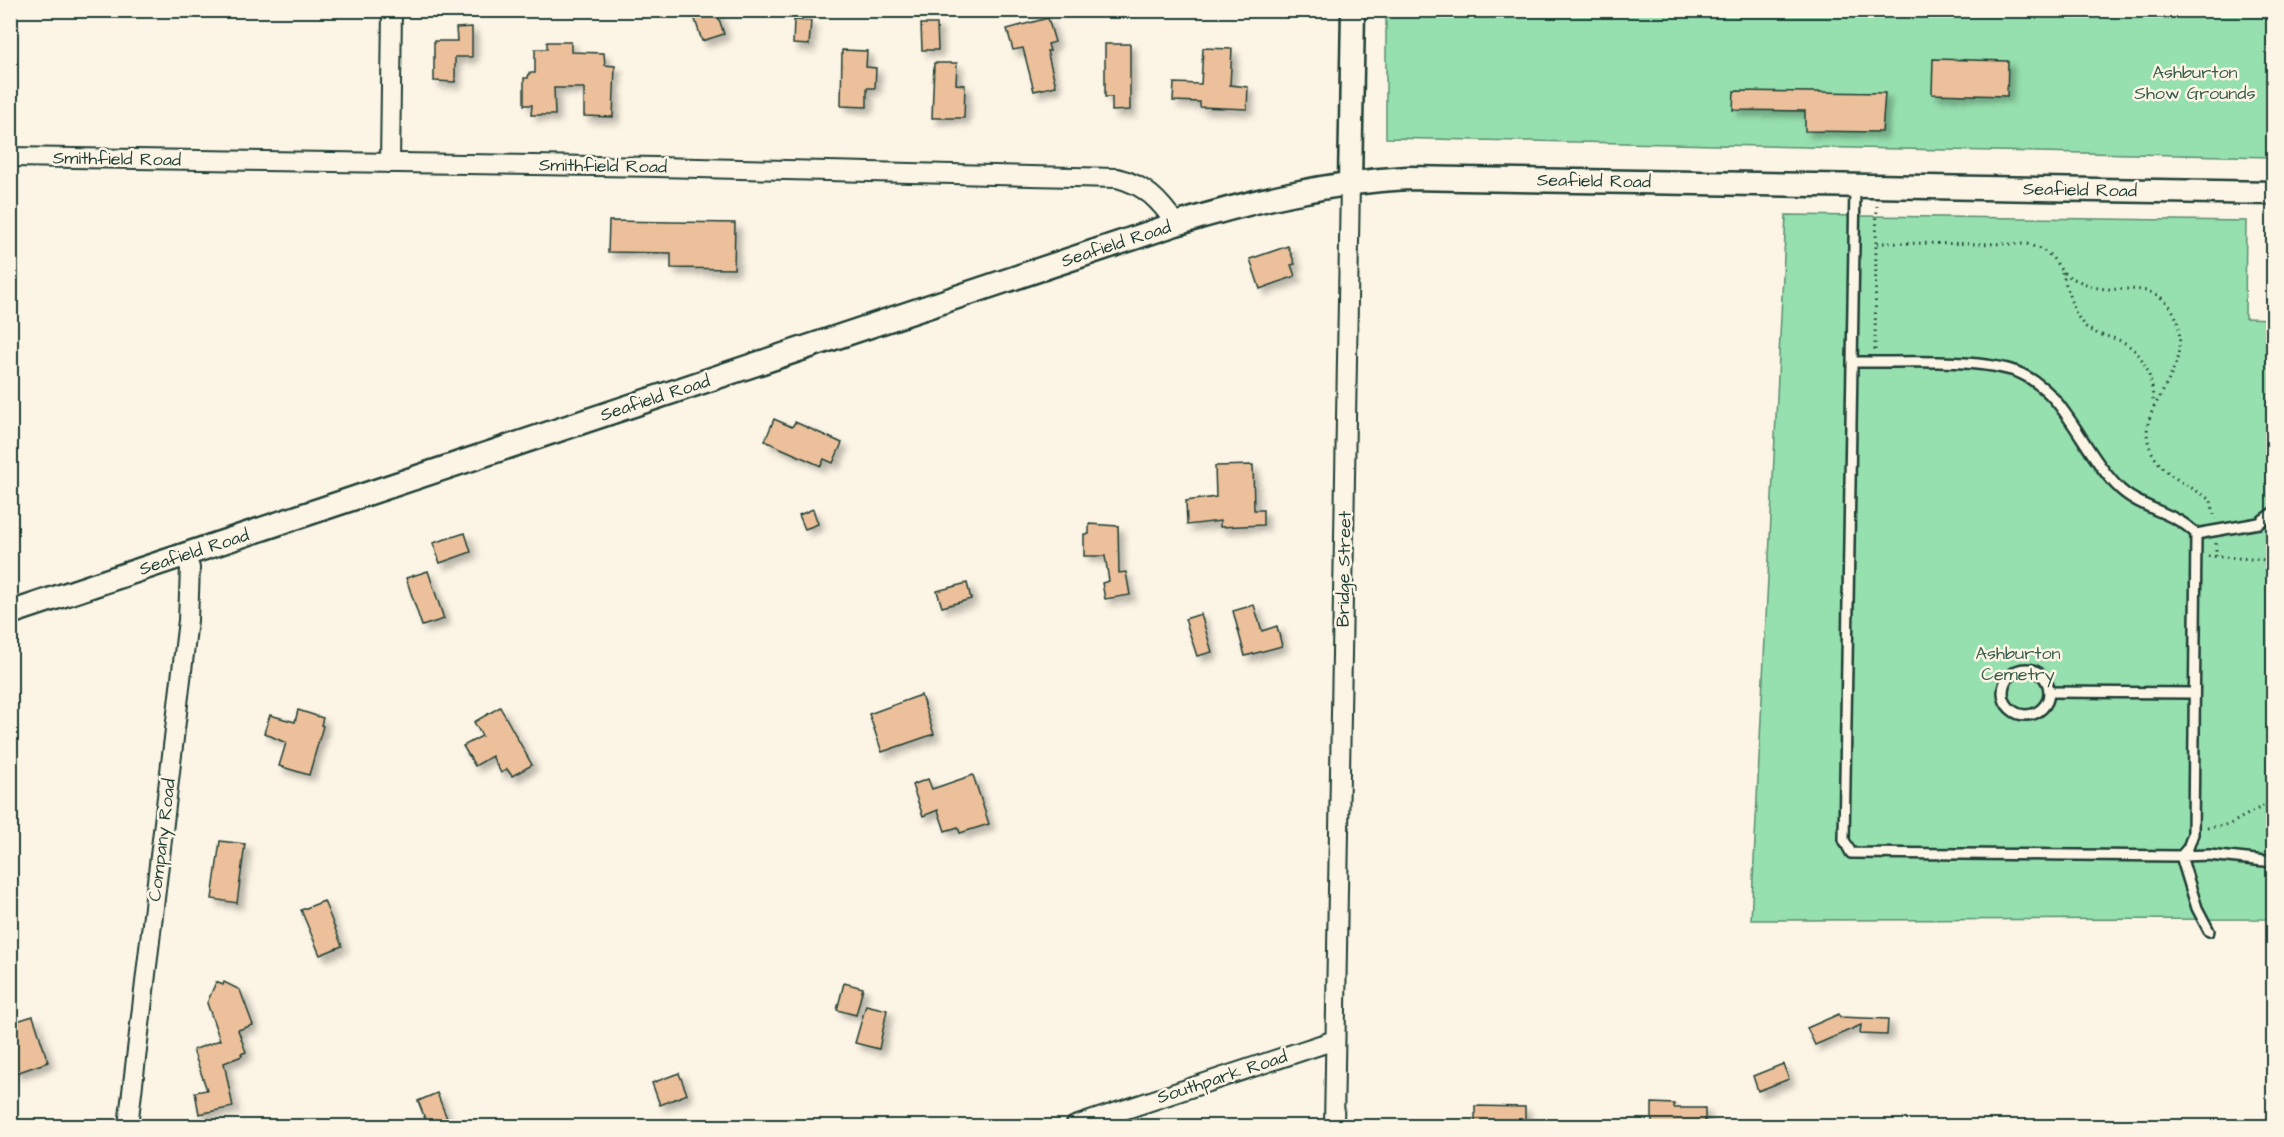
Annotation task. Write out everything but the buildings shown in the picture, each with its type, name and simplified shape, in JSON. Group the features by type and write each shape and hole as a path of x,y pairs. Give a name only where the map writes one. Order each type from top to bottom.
{"street":[{"path":"390,163 392,10"},
{"name":"Bridge Street","path":"1334,1126 1353,10"},
{"name":"Smithfield Road","path":"10,157 1117,178 1133,182 1156,197 1176,224"},
{"name":"Seafield Road","path":"10,613 1176,224 1266,199 1350,183 1408,178 2274,193"},
{"name":"Company Road","path":"128,1126 188,620 190,568 184,555"},
{"name":"Southpark Road","path":"1075,1126 1335,1040"}],"lane":[{"path":"1867,186 1852,362 1844,840 1851,853 2209,855 2274,862"},
{"path":"1852,362 1991,365 2014,370 2034,382 2054,399 2091,455 2118,487 2149,509 2185,522 2196,534 2193,829 2188,848 2181,856"},
{"path":"2196,534 2241,530 2259,523 2274,512"},
{"path":"2025,669 2038,673 2047,684 2049,692 2044,706 2031,715 2015,713 2005,702 2003,695 2006,680 2025,669"},
{"path":"2049,692 2194,693"},
{"path":"2181,856 2197,908 2209,931"}],"path":[{"path":"1867,186 1876,243 1874,363"},
{"path":"1876,243 2027,244 2041,249 2054,258 2062,272 2077,314 2086,326 2120,341 2138,355 2151,378 2153,405"},
{"path":"2062,272 2099,290 2147,291 2173,308 2178,328 2178,353 2169,380 2153,405 2146,432 2150,449 2169,474 2211,501 2216,510 2216,556"},
{"path":"2196,555 2266,560 2274,565"},
{"path":"2274,752 2274,777"},
{"path":"2193,829 2230,824 2274,800"}],"green space":[{"name":"Ashburton Show Grounds","path":"1386,11 2273,11 2273,157 1386,138"},
{"name":"Ashburton Cemetry","path":"1786,215 2246,221 2245,318 2274,319 2273,919 1751,920"}]}
